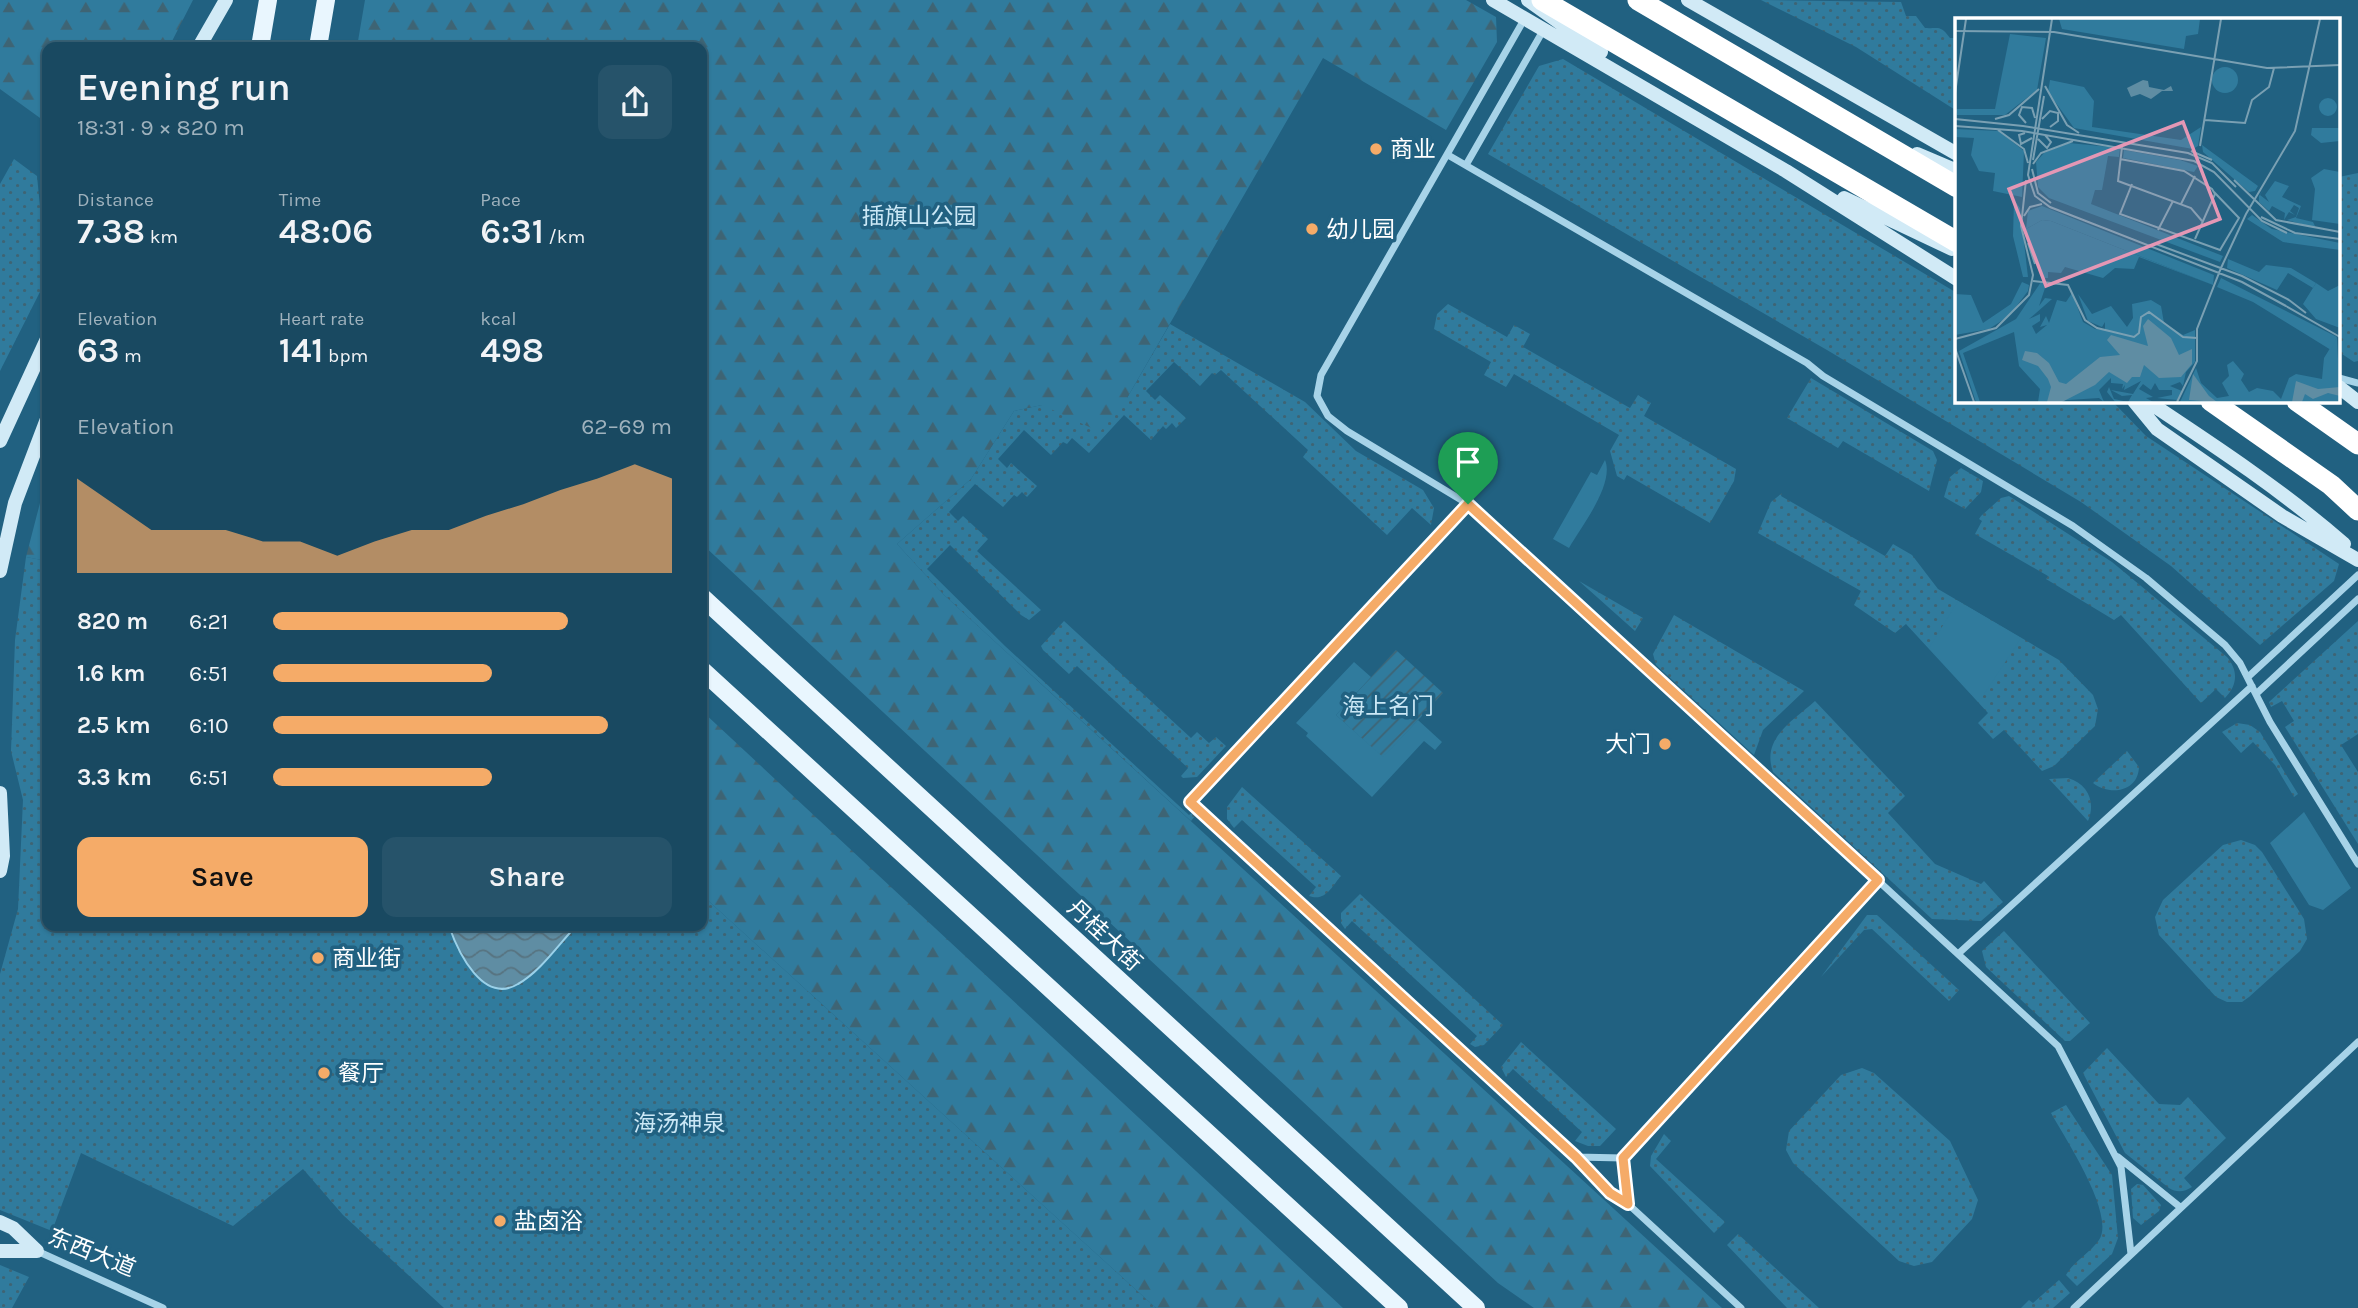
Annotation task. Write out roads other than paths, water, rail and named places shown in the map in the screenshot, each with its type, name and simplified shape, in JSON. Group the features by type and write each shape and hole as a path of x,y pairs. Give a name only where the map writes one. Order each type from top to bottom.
{"highway":[{"path":"1542,0 1955,241"},
{"path":"1638,0 1955,186"},
{"path":"2212,402 2331,485 2358,510"},
{"path":"2298,402 2358,444"}],"main road":[{"path":"261,42 268,0"},
{"path":"319,42 326,0"},
{"name":"丹桂大街","path":"707,602 1476,1308"},
{"path":"707,675 1399,1308"}],"street":[{"path":"202,42 226,0"},
{"path":"1493,0 1786,171 1955,278"},
{"path":"1528,0 1682,110"},
{"path":"1688,0 1955,153"},
{"path":"1526,18 1321,375 1317,390 1323,410 1343,429 1468,504 2058,1046 2117,1156 2123,1175 2131,1254"},
{"path":"1466,165 1545,28"},
{"path":"1858,128 1955,171"},
{"path":"1448,155 1807,363 1824,376 2073,526 2178,604 2233,653 2358,864"},
{"path":"1786,171 1955,251"},
{"path":"0,442 42,350"},
{"path":"2340,378 2358,383"},
{"path":"2340,388 2358,402"},
{"path":"2135,402 2157,429 2282,516 2358,558"},
{"path":"2148,402 2249,469 2308,513 2358,558"},
{"path":"0,571 15,503 42,432"},
{"path":"1468,504 1190,802 1576,1157 1610,1193 1628,1204 1741,1308"},
{"path":"2248,677 2358,575"},
{"path":"2256,694 2358,599"},
{"path":"1958,954 2252,686"},
{"path":"0,793 3,856 0,871"},
{"path":"1576,1157 1623,1158 1878,880"},
{"path":"2074,1308 2358,1042"},
{"path":"2117,1156 2180,1207"},
{"path":"1623,1158 1628,1204"},
{"path":"0,1222 13,1228 37,1251"},
{"name":"东西大道","path":"0,1251 37,1251 163,1308"}],"water":[{"path":"451,931 572,931 526,979 505,989 483,982 459,949"}],"place":[{"name":"商业","path":"1376,149"},
{"name":"幼儿园","path":"1312,229"},
{"name":"大门","path":"1665,744"},
{"name":"商业街","path":"318,958"},
{"name":"餐厅","path":"324,1073"},
{"name":"盐卤浴","path":"500,1221"}],"park label":[{"name":"插旗山公园","path":"919,216"},
{"name":"海上名门","path":"1388,706"},
{"name":"海汤神泉","path":"679,1123"}]}
